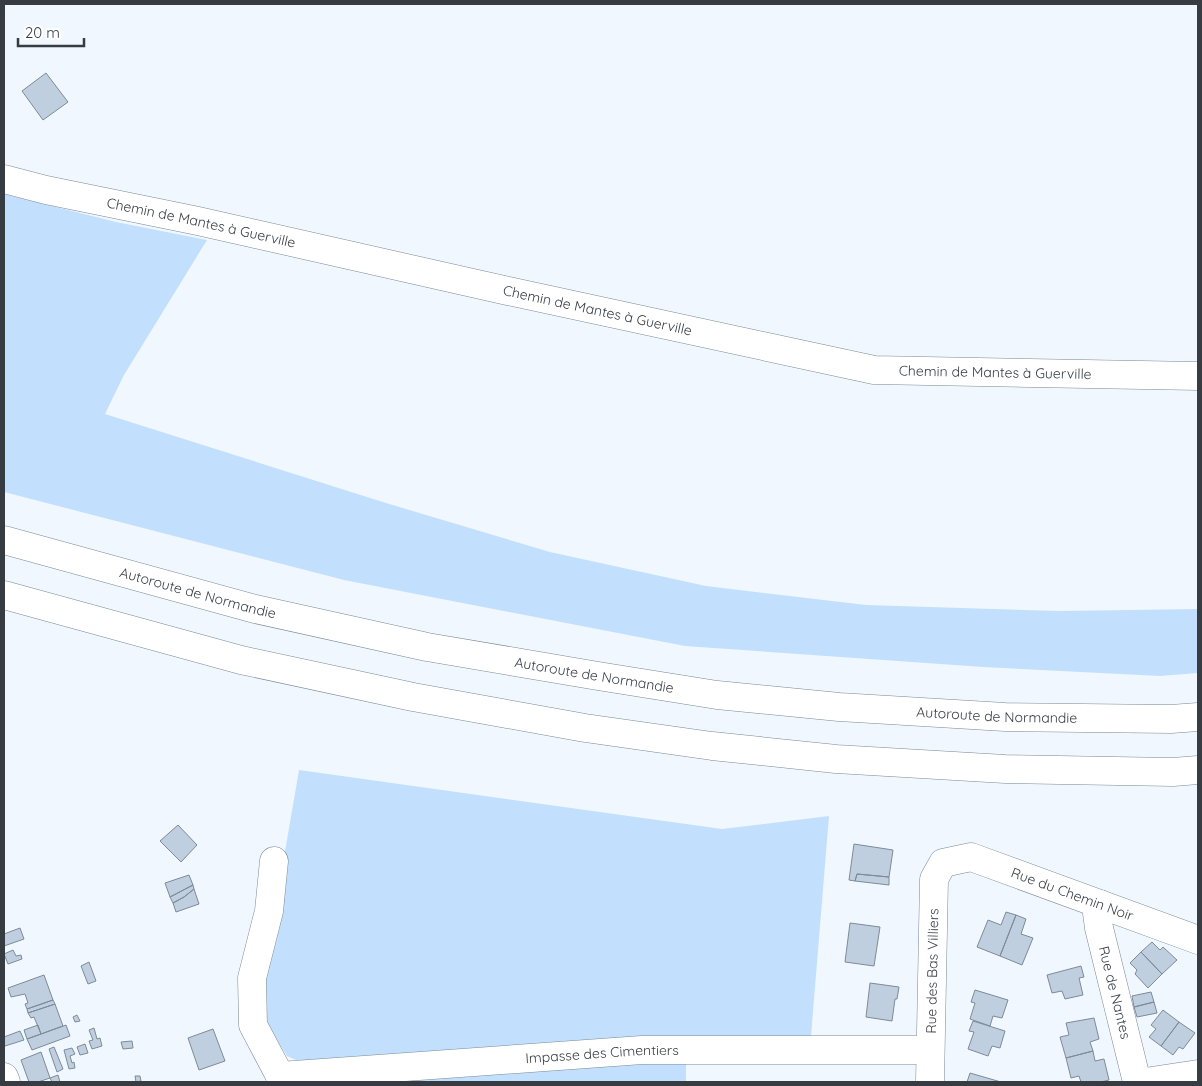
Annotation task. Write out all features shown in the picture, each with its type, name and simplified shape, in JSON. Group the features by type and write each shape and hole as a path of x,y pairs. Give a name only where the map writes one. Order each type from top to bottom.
{"main road":[{"name":"Chemin de Mantes à Guerville","path":"4,179 46,190 198,221 508,291 874,370 1198,376"},
{"name":"Autoroute de Normandie","path":"4,540 254,609 408,643 717,695 839,707 1005,717 1171,719 1198,717"},
{"path":"4,595 241,660 413,698 585,728 712,746 836,759 1005,769 1173,772 1198,770"},
{"name":"Rue du Chemin Noir","path":"943,862 971,857 1198,940"},
{"path":"274,861 269,911 252,978 253,1025 281,1079"},
{"name":"Rue des Bas Villiers","path":"930,1082 934,878 943,862"},
{"name":"Rue de Nantes","path":"1100,904 1097,913 1098,928 1136,1082"},
{"name":"Impasse des Cimentiers","path":"281,1079 642,1050 930,1050"},
{"path":"1145,1082 1198,1074"},
{"path":"4,1077 6,1082"}],"shaded area":[{"path":"4,194 116,222 207,240 124,375 105,414 386,503 550,552 706,586 866,605 1060,611 1198,609 1198,673 1160,676 983,667 685,646 344,580 4,492"},
{"path":"299,770 722,829 829,816 811,1036 685,1036 303,1063 287,1056 264,1020 259,980 283,863"},
{"path":"686,1060 686,1082 314,1082"}],"building":[{"path":"46,73 68,102 43,120 22,91"},
{"path":"178,825 197,845 181,862 160,841"},
{"path":"854,844 893,850 889,877 857,874 855,881 849,880"},
{"path":"857,874 889,877 889,885 855,881"},
{"path":"189,875 193,885 170,897 165,883"},
{"path":"193,885 194,889 173,903 170,897"},
{"path":"194,889 199,904 176,912 173,903"},
{"path":"1006,912 1016,915 1000,956 977,947 988,920 1001,925"},
{"path":"1016,915 1026,919 1021,934 1033,938 1022,965 1000,956"},
{"path":"850,923 880,927 874,966 845,962"},
{"path":"20,928 24,939 4,946 4,934"},
{"path":"1152,942 1160,950 1163,947 1177,960 1162,974 1141,952"},
{"path":"13,950 16,956 21,955 22,959 8,964 4,954"},
{"path":"1141,952 1162,974 1148,988 1135,974 1137,970 1130,963"},
{"path":"89,962 96,981 88,984 81,966"},
{"path":"1081,966 1084,977 1079,978 1083,995 1065,999 1062,991 1052,993 1047,975"},
{"path":"44,975 53,1000 27,1009 25,1004 28,1003 25,994 11,997 8,988"},
{"path":"870,983 899,987 892,1021 866,1017"},
{"path":"975,990 1008,1000 1002,1018 993,1016 990,1026 970,1019 975,1003 971,1002"},
{"path":"1151,992 1154,1002 1134,1007 1132,996"},
{"path":"53,1000 55,1004 28,1013 27,1009"},
{"path":"1154,1002 1157,1013 1137,1017 1134,1007"},
{"path":"55,1004 63,1026 41,1034 34,1017 31,1018 28,1013"},
{"path":"1163,1010 1179,1022 1161,1046 1149,1037 1156,1029 1151,1025"},
{"path":"77,1015 80,1021 75,1022 73,1017"},
{"path":"1094,1018 1099,1039 1090,1042 1093,1051 1066,1058 1060,1037 1069,1035 1066,1023"},
{"path":"973,1021 1005,1031 1000,1048 992,1046 988,1056 968,1049 974,1032 969,1031"},
{"path":"1179,1022 1195,1033 1183,1049 1179,1047 1173,1055 1161,1046"},
{"path":"38,1025 41,1034 27,1039 24,1030"},
{"path":"66,1025 70,1036 32,1050 27,1039"},
{"path":"94,1028 97,1039 100,1038 102,1046 92,1049 89,1041 93,1040 89,1030"},
{"path":"213,1029 225,1061 199,1070 188,1038"},
{"path":"20,1031 24,1040 5,1046 4,1037"},
{"path":"132,1041 133,1048 123,1049 121,1042"},
{"path":"85,1044 88,1053 80,1055 77,1047"},
{"path":"54,1047 63,1069 57,1072 49,1049"},
{"path":"72,1048 75,1054 70,1056 75,1068 69,1069 64,1050"},
{"path":"1093,1051 1095,1061 1104,1059 1109,1080 1081,1082 1079,1076 1071,1078 1066,1058"},
{"path":"41,1052 50,1078 38,1082 29,1082 21,1060"},
{"path":"970,1073 1001,1082 967,1082"},
{"path":"58,1075 60,1082 52,1082 50,1078"},
{"path":"135,1076 140,1076 141,1081 136,1082"}]}
